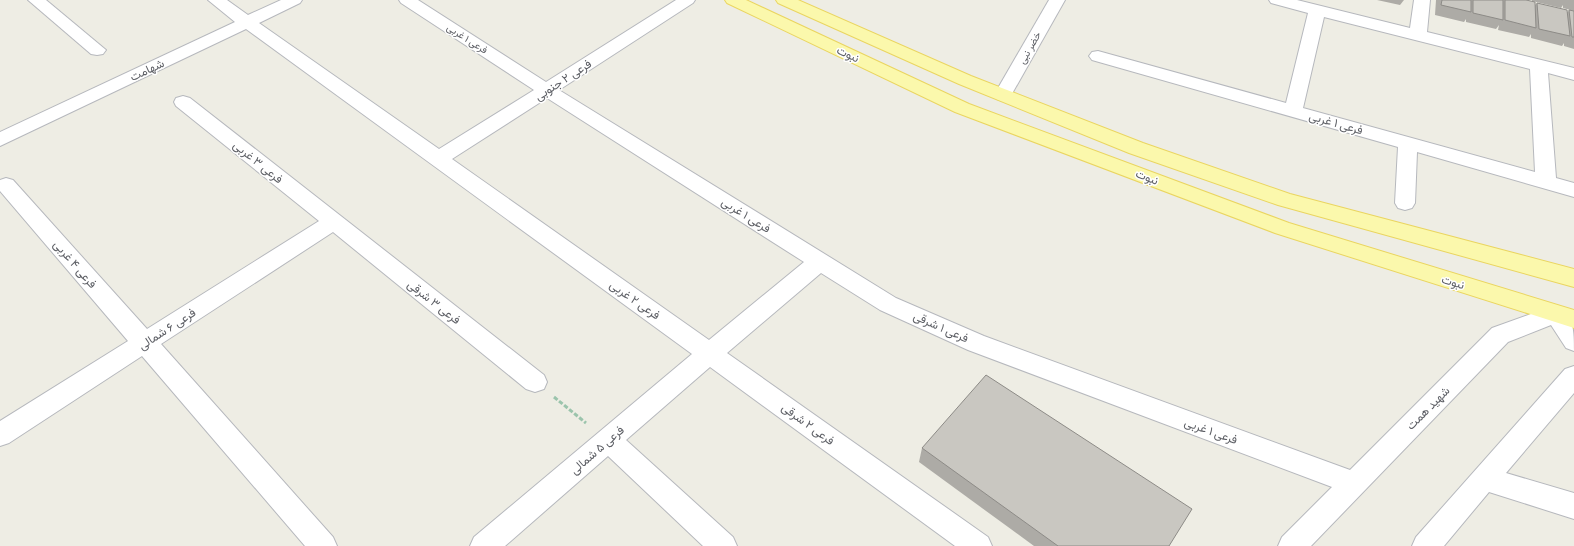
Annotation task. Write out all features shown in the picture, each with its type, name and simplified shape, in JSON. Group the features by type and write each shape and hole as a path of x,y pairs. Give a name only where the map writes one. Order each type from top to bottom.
{"main road":[{"name":"نبوت","path":"733,0 962,108 1282,228 1565,317"},
{"name":"نبوت","path":"784,0 958,77 1136,148 1286,200 1574,278"}],"street":[{"path":"36,0 97,50"},
{"path":"216,0 438,159"},
{"name":"شهامت","path":"0,140 294,0"},
{"name":"فرعی ۱ غربی","path":"407,0 547,90 820,261"},
{"name":"فرعی ۲ جنوبی","path":"438,159 687,0"},
{"name":"خضر نبی","path":"1003,95 1057,0"},
{"path":"1277,0 1574,74"},
{"path":"1418,35 1422,0"},
{"path":"1293,111 1317,10"},
{"name":"فرعی ۱ غربی","path":"1098,56 1574,190"},
{"path":"1539,66 1546,182"},
{"name":"فرعی ۳ غربی","path":"183,102 333,222"},
{"path":"1405,204 1408,143"},
{"name":"فرعی ۲ غربی","path":"438,159 710,353"},
{"name":"فرعی ۴ غربی","path":"6,185 323,546"},
{"name":"فرعی ۶ شمالی","path":"0,435 145,344 333,222"},
{"name":"فرعی ۳ شرقی","path":"333,222 535,382"},
{"name":"فرعی ۵ شمالی","path":"484,546 820,261"},
{"name":"فرعی ۱ شرقی","path":"820,261 888,304 976,343 1069,378"},
{"path":"1565,317 1574,341"},
{"name":"شهید همت","path":"1292,546 1500,335 1565,317"},
{"name":"فرعی ۲ شرقی","path":"710,353 978,546"},
{"path":"1426,546 1574,376"},
{"name":"فرعی ۱ غربی","path":"1069,378 1354,483"},
{"path":"608,440 723,546"},
{"path":"1484,479 1574,506"}],"path":[{"path":"535,382 608,440"}],"building":[{"path":"1442,0 1471,0 1471,12 1441,5"},
{"path":"1473,0 1503,0 1503,20 1473,13"},
{"path":"1505,0 1526,0 1535,2 1536,28 1505,20"},
{"path":"1537,3 1567,10 1570,36 1539,29"},
{"path":"1569,10 1574,11 1574,37 1572,37"},
{"path":"986,375 1192,509 1169,546 1058,546 922,448"}]}
